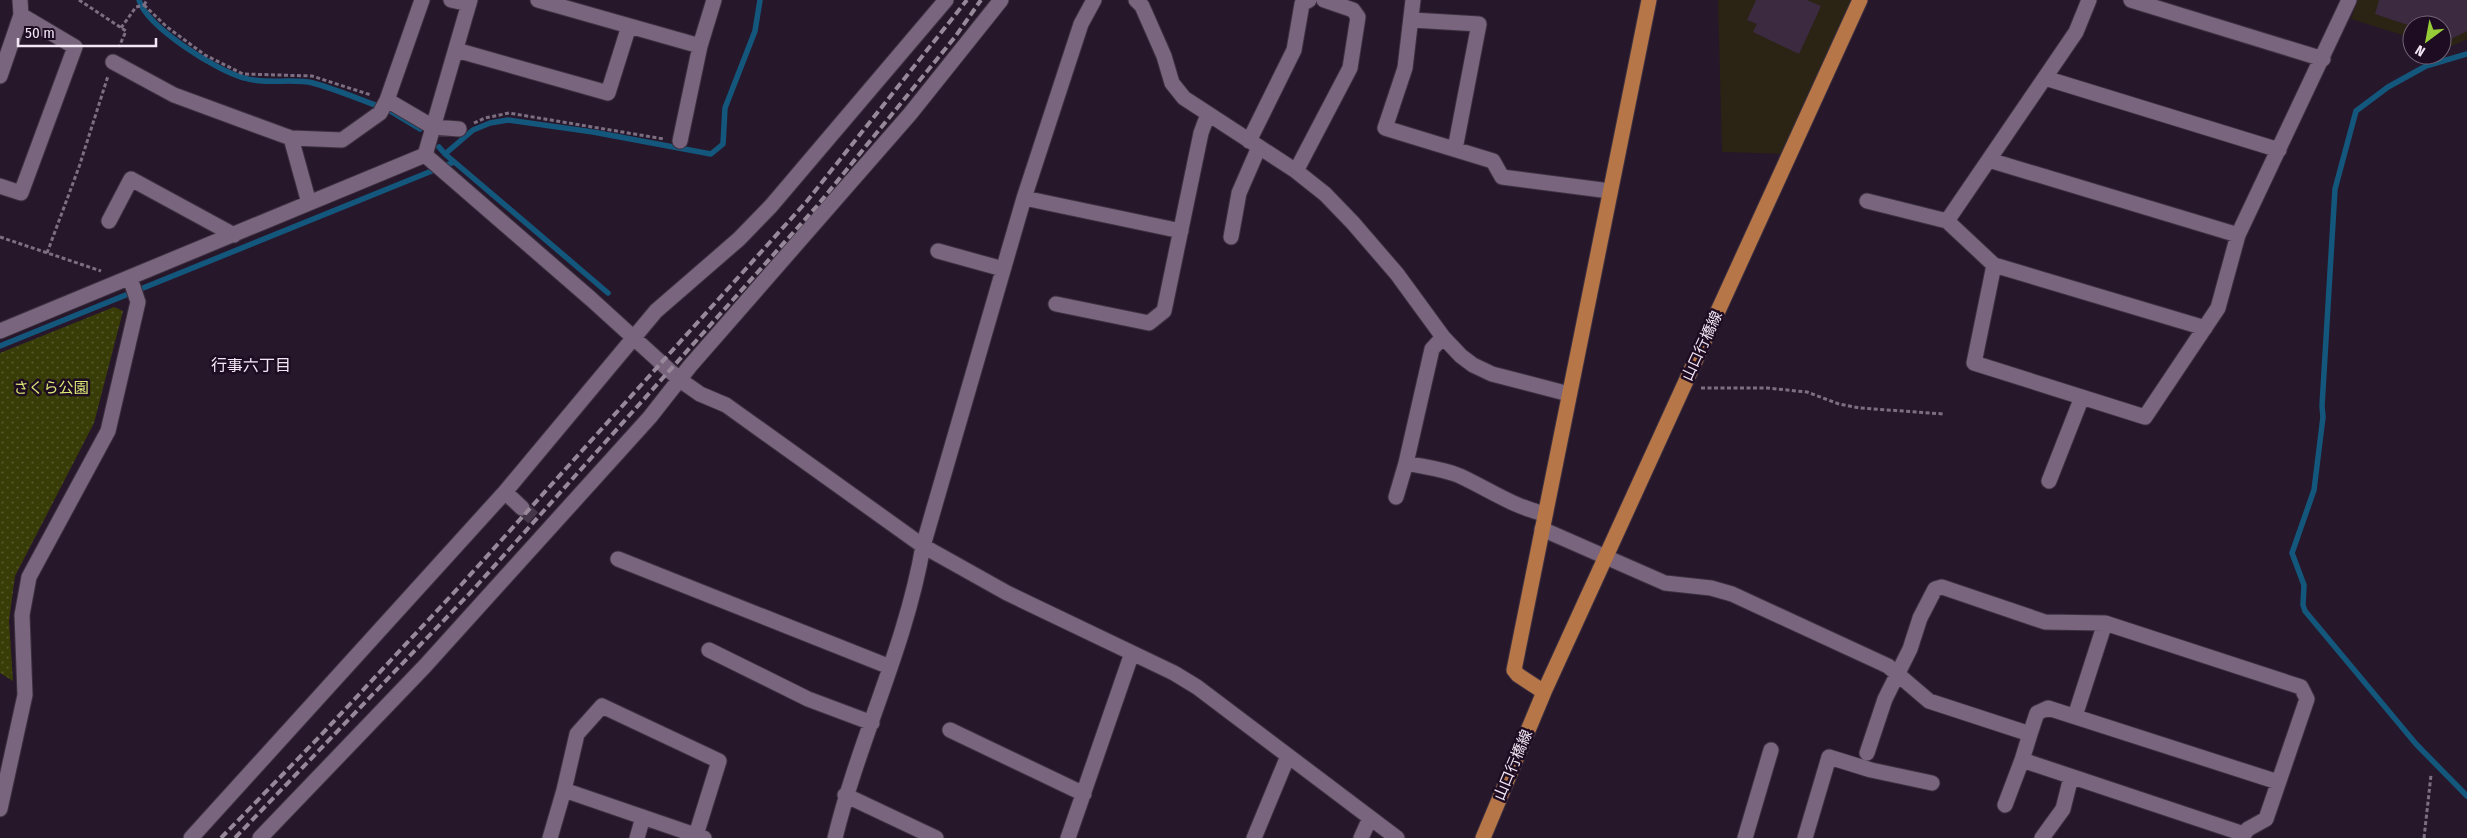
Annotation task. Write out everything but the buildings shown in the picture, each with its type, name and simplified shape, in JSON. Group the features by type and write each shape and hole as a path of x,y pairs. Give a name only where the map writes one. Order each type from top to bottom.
{"main road":[{"path":"1544,692 1518,675 1514,670 1649,0"},
{"name":"山口行橋線","path":"1483,838 1544,692 1860,0"}],"street":[{"path":"113,62 174,95 291,138 342,140 380,113 388,100 422,0"},
{"path":"425,155 470,2 451,0"},
{"path":"538,0 700,46"},
{"path":"680,141 700,46 714,0"},
{"path":"191,838 505,492 656,311 739,239 770,206 946,0"},
{"path":"260,838 424,666 542,526 650,417 910,114 1002,0"},
{"path":"835,838 845,795 872,723 918,575 922,546 1024,198 1081,24 1094,0"},
{"path":"1136,0 1142,6 1160,48 1172,83 1184,98 1296,171 1325,194 1353,222 1397,274 1457,353 1483,370 1569,394"},
{"path":"1231,237 1239,193 1254,144 1294,50 1302,4 1309,0"},
{"path":"1296,171 1350,68 1358,17 1353,10 1324,0"},
{"path":"1413,0 1405,68 1385,128 1493,161 1502,177 1610,191"},
{"path":"1947,221 2076,32 2089,0"},
{"path":"2130,0 2323,59"},
{"path":"1994,265 1974,363 2145,417 2218,308 2238,235 2323,59 2349,0"},
{"path":"0,76 20,8 75,47 21,193 0,186"},
{"path":"1412,20 1479,24 1455,150"},
{"path":"456,50 608,93 629,26"},
{"path":"2045,78 2279,150"},
{"path":"388,100 433,126 459,129"},
{"path":"1056,304 1150,323 1164,311 1201,133 1208,114"},
{"path":"291,138 309,204"},
{"path":"425,155 591,299 680,380 700,394 726,405 922,546 1007,592 1198,687 1397,838"},
{"path":"0,331 425,155"},
{"path":"1988,160 2238,235"},
{"path":"110,221 131,179 234,235"},
{"path":"1024,198 1181,231"},
{"path":"1867,201 1947,221 1994,265 2205,328"},
{"path":"938,251 1003,269"},
{"path":"0,809 25,694 22,615 29,577 108,431 138,302 124,281"},
{"path":"1396,497 1406,463 1432,349 1443,337"},
{"path":"2049,481 2082,397"},
{"path":"1406,463 1458,475 1501,499 1525,509 1545,514"},
{"path":"505,492 522,508"},
{"path":"1542,529 1665,583 1721,590 1888,666 1929,701 2030,734"},
{"path":"618,559 890,667"},
{"path":"1867,753 1885,699 1910,649 1929,597 1935,589 1942,587 2045,622 2105,623 2301,687 2307,699 2266,819 2248,829 2244,834 2022,760"},
{"path":"2075,716 2105,623"},
{"path":"709,650 808,699 872,723"},
{"path":"1068,838 1132,653"},
{"path":"550,838 577,734 602,706 719,761 701,836 564,790"},
{"path":"2005,805 2037,713 2048,708 2278,782"},
{"path":"950,730 1084,794"},
{"path":"1745,838 1771,750"},
{"path":"1254,838 1288,756"},
{"path":"1805,838 1830,757 1871,770 1932,783"},
{"path":"2042,838 2063,809 2071,777"},
{"path":"845,795 936,838"},
{"path":"637,838 643,817"},
{"path":"1361,838 1370,818"}],"path":[{"path":"47,253 79,167 113,62 126,31 79,0"},
{"path":"121,28 136,7 144,5 147,0"},
{"path":"144,5 167,27 205,55 243,74 312,76 388,100"},
{"path":"459,129 485,118 509,113 680,141"},
{"path":"0,237 124,281"},
{"path":"1701,388 1767,388 1807,392 1839,404 1860,408 1944,414"},
{"path":"2424,838 2431,775"}],"shaded area":[{"path":"1718,0 1859,0 1788,154 1722,152"},
{"path":"2358,0 2467,0 2467,39 2452,46 2452,15 2402,15 2402,35 2351,19"}],"green space":[{"name":"さくら公園","path":"114,307 123,311 94,423 15,576 9,621 13,681 0,673 0,353"}],"waterway":[{"path":"139,0 155,23 169,35 217,67 232,74 252,80 313,83 378,106"},
{"path":"439,147 445,154 473,130 490,123 508,120 593,132 711,154 723,144 725,108 755,31 760,0"},
{"path":"2467,54 2426,66 2388,87 2356,111 2335,189 2322,406 2323,417 2314,490 2292,553 2304,585 2303,605 2305,611 2416,744 2467,796"},
{"path":"390,111 420,129"},
{"path":"445,154 608,293"},
{"path":"0,346 454,162"}],"tunnel":[{"path":"522,508 538,522"}],"railway":[{"path":"221,838 322,734 461,585 807,201 967,0"},
{"path":"235,838 471,592 817,206 955,37 981,0"}],"district":[{"name":"行事六丁目","path":"251,365"}]}
